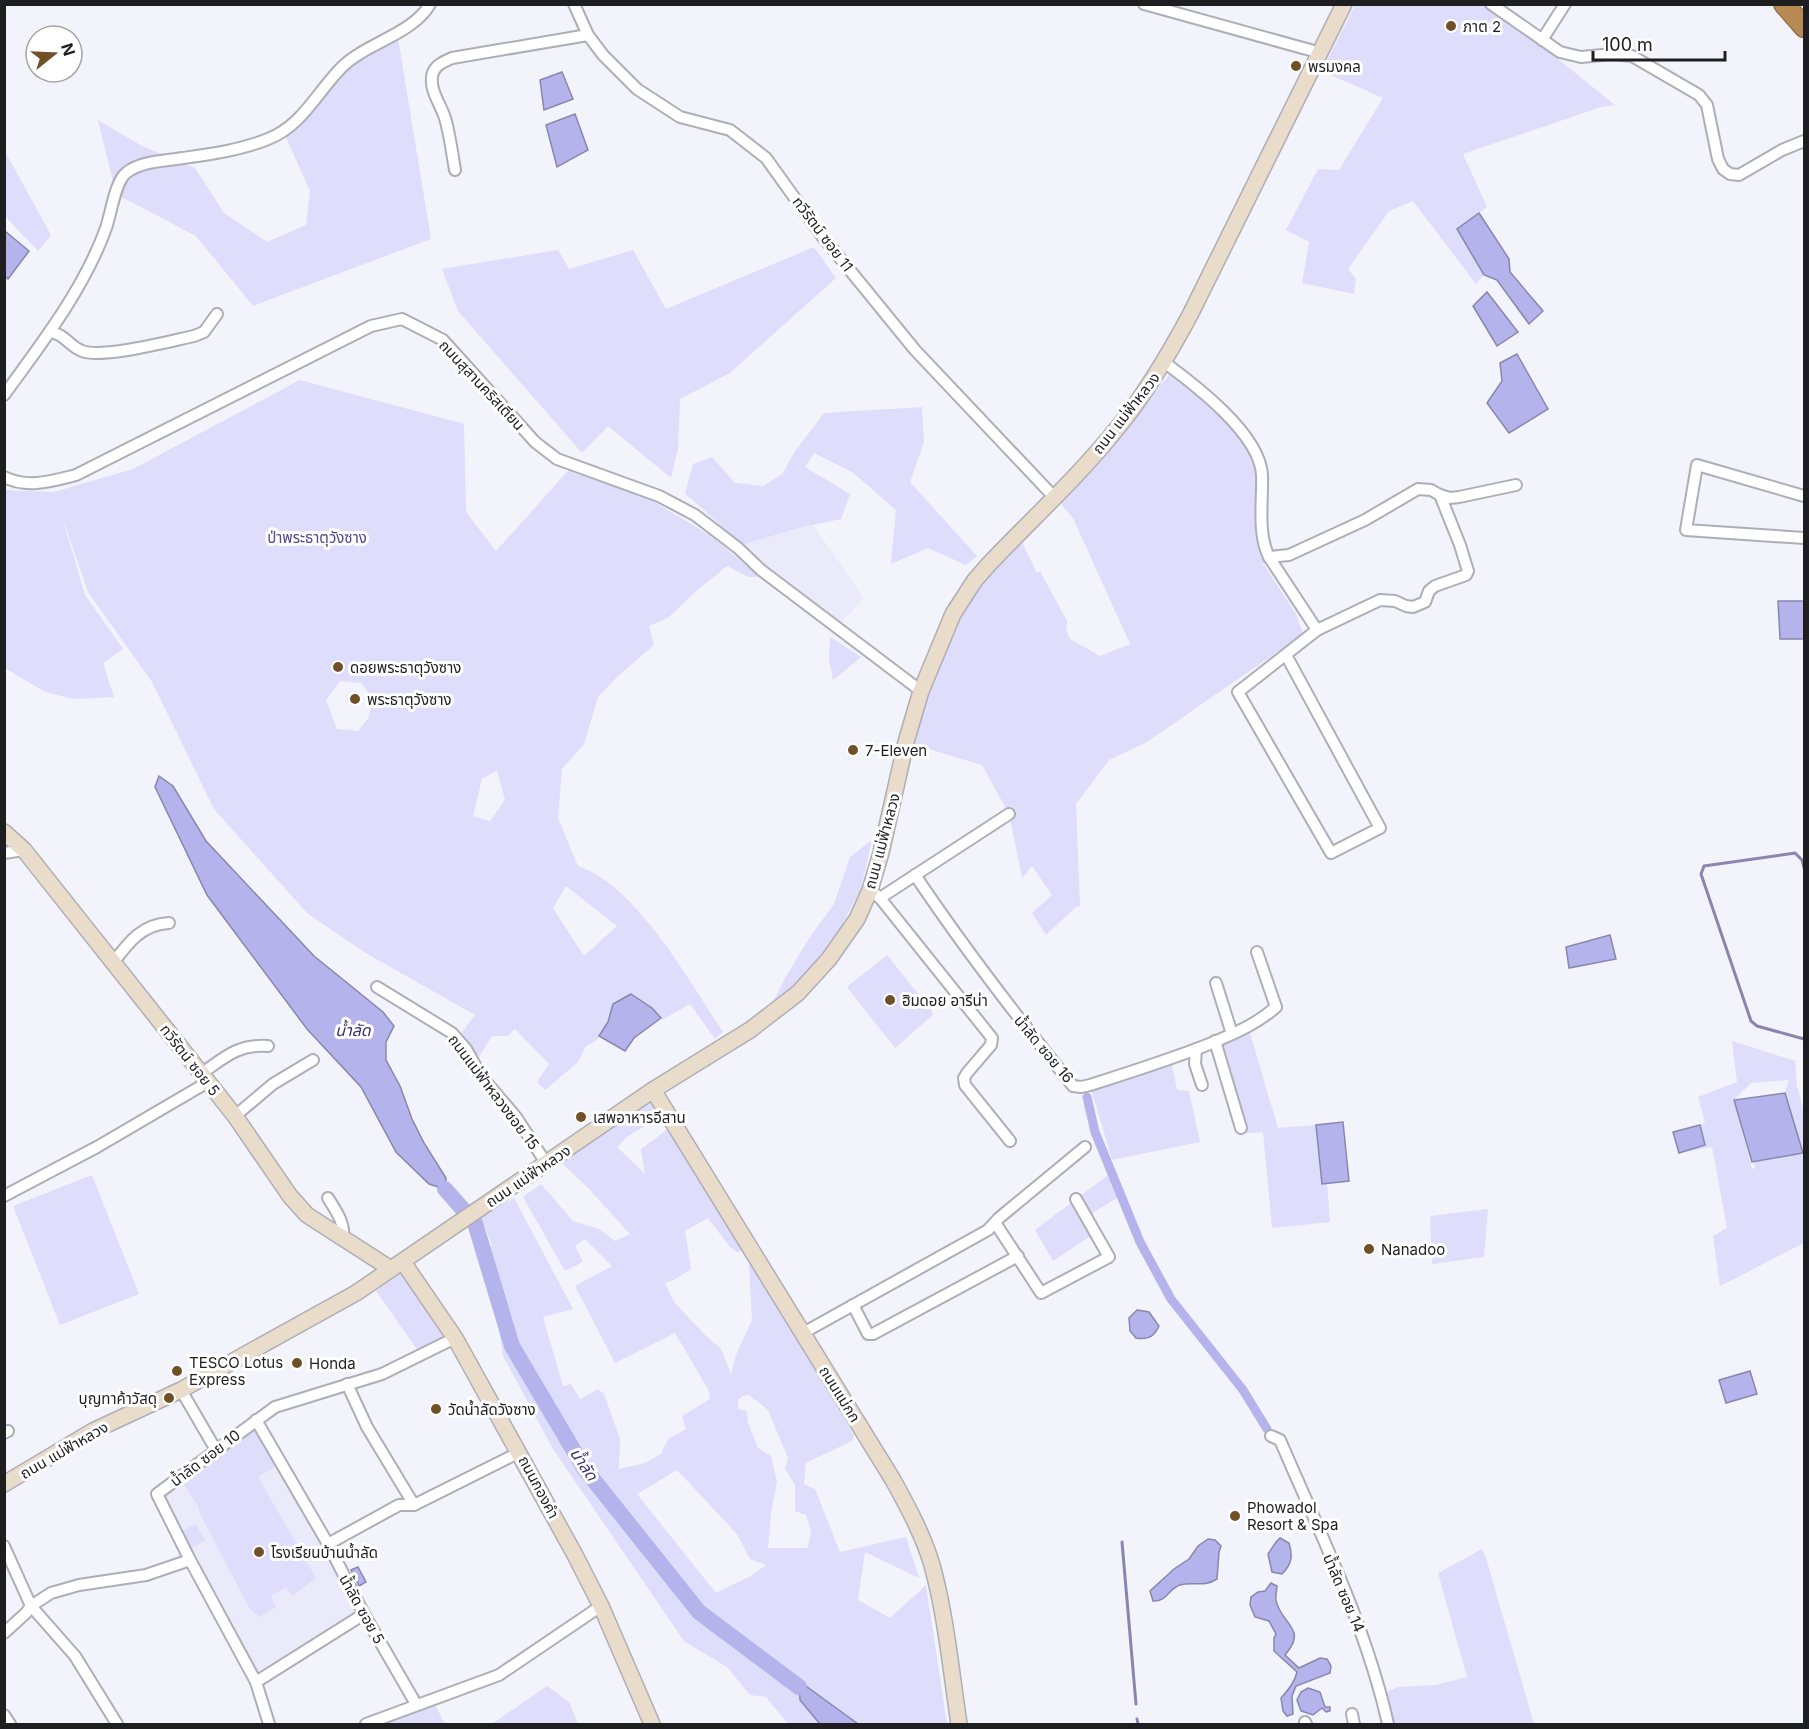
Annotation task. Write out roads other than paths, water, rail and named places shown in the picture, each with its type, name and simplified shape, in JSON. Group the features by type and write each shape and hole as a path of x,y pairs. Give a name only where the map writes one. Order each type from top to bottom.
{"highway":[{"path":"1784,4 1804,27"}],"street":[{"path":"4,395 50,332 93,258 125,173 139,165 217,153 268,140 292,126 342,67 359,54 406,27 426,12 430,4"},
{"name":"ทวีรัตน์ ซอย 11","path":"574,4 588,35 603,55 637,89 680,117 730,130 766,158 822,236 915,350 1054,497"},
{"path":"1144,4 1321,53"},
{"name":"ถนน แม่ฟ้าหลวง","path":"4,1484 93,1431 181,1390 339,1304 653,1090 750,1030 798,993 829,959 875,894 881,854 906,742 921,691 944,632 963,597 990,563 1111,436 1137,403 1164,362 1190,315 1344,4"},
{"path":"1491,4 1560,52 1581,57 1613,54 1632,56 1699,95 1707,105 1718,159 1723,169 1730,174 1739,175 1782,150 1804,141"},
{"path":"1542,40 1565,4"},
{"path":"455,170 444,115 434,92 432,76 437,65 452,58 588,35"},
{"path":"50,332 61,335 80,351 91,353 115,351 194,336 204,332 217,314"},
{"name":"ถนนสุสานคริสเตียน","path":"4,477 15,483 38,484 76,476 371,326 402,319 443,340 535,442 557,459 659,496 695,515 738,548 761,570 921,691"},
{"path":"1164,362 1193,384 1246,435 1256,452 1262,471 1263,546 1317,630"},
{"path":"1804,496 1697,465 1686,530 1804,538"},
{"path":"1269,557 1289,555 1365,520 1418,489 1425,489 1450,498 1516,485"},
{"path":"1286,655 1380,828 1331,854 1238,692 1317,630 1380,600 1395,601 1406,606 1425,602 1429,591 1435,585 1466,575 1468,571 1460,545 1440,495"},
{"path":"1009,814 915,875 875,894 992,1038 991,1045 964,1078 965,1085 1010,1141"},
{"name":"ทวีรัตน์ ซอย 5","path":"4,832 24,850 205,1078 235,1116 290,1196 307,1215 342,1238 397,1265"},
{"path":"4,853 24,850"},
{"name":"น้ำลัด ซอย 16","path":"915,875 1006,1003 1073,1086 1090,1085 1171,1059 1249,1027 1276,1007 1257,952"},
{"path":"113,963 134,936 149,927 169,923"},
{"path":"1216,983 1232,1034"},
{"name":"ถนนแม่ฟ้าหลวงซอย 15","path":"377,987 452,1033 466,1049 481,1076 516,1117 546,1163"},
{"path":"1215,1041 1241,1128"},
{"path":"4,1196 97,1148 205,1078 240,1048 268,1046"},
{"path":"1196,1049 1195,1064 1202,1086"},
{"path":"235,1116 273,1084 313,1060"},
{"name":"ถนนแม่กก","path":"653,1090 893,1480 924,1544 938,1589 959,1725"},
{"path":"803,1333 988,1230 996,1224 999,1218 1085,1147"},
{"path":"328,1198 342,1222 344,1230 342,1238"},
{"path":"996,1224 1041,1293 1108,1257 1076,1199"},
{"path":"853,1305 868,1334 873,1334 1017,1256"},
{"name":"ถนนกองคำ","path":"397,1265 455,1338 520,1452 601,1606 652,1725"},
{"name":"น้ำลัด ซอย 10","path":"269,1725 256,1682 157,1494 275,1407 381,1374 455,1338"},
{"path":"346,1384 367,1427 414,1505"},
{"path":"181,1390 216,1450"},
{"name":"น้ำลัด ซอย 5","path":"256,1420 328,1544 364,1614 416,1704"},
{"name":"น้ำลัด ซอย 14","path":"1271,1436 1280,1440 1362,1633 1378,1680 1388,1725"},
{"path":"328,1544 399,1505 414,1505 520,1452"},
{"path":"4,1546 31,1606 75,1656 117,1725"},
{"path":"4,1633 31,1606 51,1593 78,1585 146,1575 190,1560"},
{"path":"366,1725 416,1704 499,1675 601,1606"},
{"path":"256,1682 364,1614"},
{"path":"4,1715 10,1725"}],"water":[{"path":"562,72 573,99 544,110 540,80"},
{"path":"575,114 588,150 557,167 546,125"},
{"path":"1479,213 1509,259 1510,272 1543,311 1529,324 1497,280 1484,275 1457,229"},
{"path":"5,231 29,251 8,279 5,276"},
{"path":"1487,292 1518,332 1497,346 1473,306"},
{"path":"1517,354 1548,409 1509,433 1487,403 1502,381 1500,363"},
{"path":"1778,601 1804,601 1804,639 1780,639"},
{"name":"น้ำลัด","path":"159,776 173,786 206,841 314,956 383,1012 394,1026 386,1042 386,1060 400,1086 424,1143 446,1178 445,1189 429,1184 396,1152 361,1087 307,1029 207,895 155,787"},
{"path":"1610,935 1616,959 1569,968 1566,947"},
{"path":"631,994 652,1008 661,1018 634,1038 625,1051 599,1036 608,1022 613,1004"},
{"path":"1785,1093 1803,1153 1752,1162 1734,1100"},
{"path":"1343,1122 1349,1181 1322,1184 1316,1125"},
{"path":"1700,1125 1705,1145 1679,1153 1673,1132"},
{"path":"1137,1310 1149,1312 1159,1326 1150,1337 1136,1338 1130,1331 1129,1318"},
{"path":"1750,1371 1757,1394 1726,1403 1719,1380"},
{"path":"1280,1538 1289,1543 1291,1552 1290,1563 1282,1574 1272,1572 1268,1554"},
{"path":"1208,1539 1215,1540 1221,1546 1217,1579 1203,1584 1180,1585 1165,1597 1153,1601 1150,1591 1189,1559 1198,1546"},
{"path":"358,1567 366,1582 359,1586 351,1570"},
{"path":"1271,1583 1277,1586 1276,1598 1279,1608 1294,1632 1292,1646 1285,1655 1299,1668 1320,1658 1327,1659 1331,1666 1330,1673 1296,1686 1292,1696 1293,1714 1287,1716 1283,1711 1281,1698 1293,1683 1297,1672 1274,1651 1276,1634 1269,1621 1255,1617 1250,1605 1251,1597 1258,1592 1265,1591"},
{"path":"799,1681 858,1724 820,1724 800,1700"},
{"path":"1308,1688 1320,1692 1325,1707 1330,1707 1330,1711 1326,1712 1322,1708 1313,1715 1301,1711 1297,1700 1301,1692"}],"waterway":[{"path":"1804,868 1802,860 1795,853 1704,866 1701,874 1751,1021 1757,1026 1804,1039"},
{"path":"1087,1097 1095,1132 1140,1242 1171,1299 1243,1390 1267,1429"},
{"name":"น้ำลัด","path":"445,1189 475,1223 512,1346 584,1468 699,1612 799,1687"},
{"path":"1122,1542 1136,1704"},
{"path":"1137,1719 1138,1724"}],"place":[{"name":"ภาต 2","path":"1451,26"},
{"name":"พรมงคล","path":"1296,66"},
{"name":"ดอยพระธาตุวังซาง","path":"338,667"},
{"name":"พระธาตุวังซาง","path":"355,699"},
{"name":"7-Eleven","path":"853,750"},
{"name":"ฮิมดอย อารีน่า","path":"890,1000"},
{"name":"เสพอาหารอีสาน","path":"581,1117"},
{"name":"Nanadoo","path":"1369,1249"},
{"name":"Honda","path":"297,1363"},
{"name":"TESCO Lotus Express","path":"177,1371"},
{"name":"บุญทาค้าวัสดุ","path":"169,1398"},
{"name":"วัดน้ำลัดวังซาง","path":"436,1409"},
{"name":"Phowadol Resort & Spa","path":"1235,1516"},
{"name":"โรงเรียนบ้านน้ำลัด","path":"259,1552"}],"park label":[{"name":"ป่าพระธาตุวังซาง","path":"317,537"}]}
